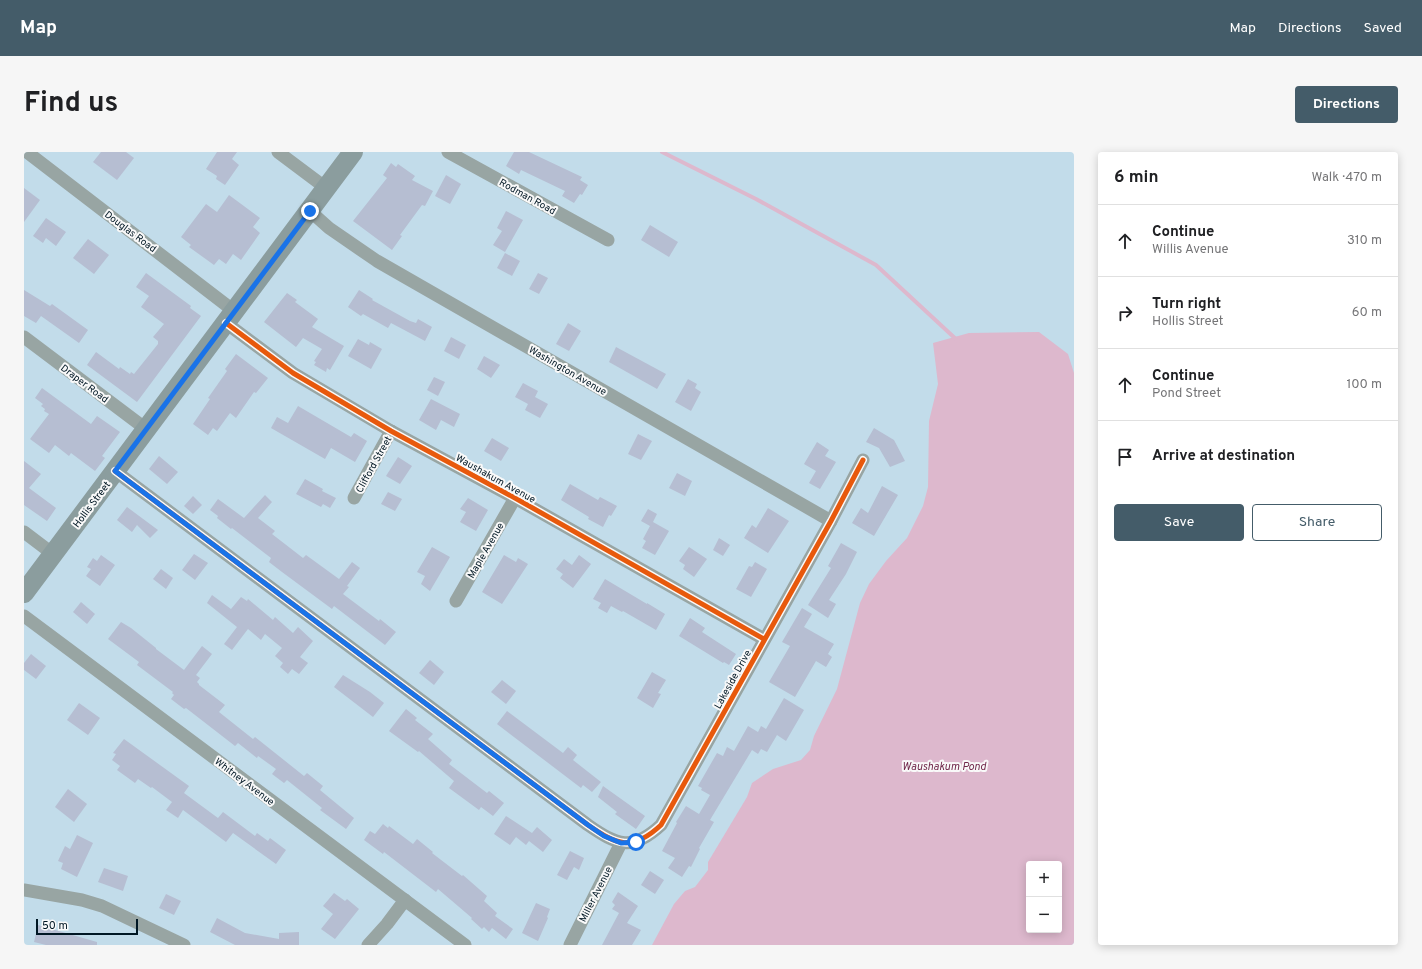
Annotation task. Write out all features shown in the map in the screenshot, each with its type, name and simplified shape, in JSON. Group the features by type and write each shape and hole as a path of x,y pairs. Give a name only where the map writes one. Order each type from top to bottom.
{"main road":[{"name":"Hollis Street","path":"24,593 353,152"}],"street":[{"name":"Douglas Road","path":"27,152 230,317"},
{"path":"278,152 326,188"},
{"name":"Rodman Road","path":"448,152 608,240"},
{"name":"Washington Avenue","path":"310,211 330,228 377,261 831,521"},
{"name":"Waushakum Avenue","path":"230,317 293,373 764,639"},
{"name":"Draper Road","path":"24,337 146,429"},
{"name":"Clifford Street","path":"354,498 392,430"},
{"name":"Lakeside Drive","path":"621,843 636,842 649,836 660,825 831,521 863,460"},
{"path":"115,471 588,825 604,836 621,843"},
{"name":"Maple Avenue","path":"456,601 515,498"},
{"path":"24,532 53,554"},
{"name":"Whitney Avenue","path":"24,616 466,945"},
{"name":"Miller Avenue","path":"570,945 621,843"},
{"path":"24,890 68,897 102,906 184,945"},
{"path":"368,945 387,924 405,900"}],"water":[{"name":"Waushakum Pond","path":"1039,332 1068,354 1074,373 1074,945 652,945 674,904 685,891 695,887 708,870 708,862 747,797 752,783 773,769 801,760 810,750 814,736 837,689 860,603 869,584 886,561 907,538 923,506 928,487 929,421 938,384 933,343 969,333"}],"building":[{"path":"101,152 126,152 134,158 117,180 93,162"},
{"path":"217,152 237,152 232,159 239,165 225,185 216,179 217,176 206,169"},
{"path":"514,152 529,152 582,177 580,180 588,185 582,195 580,194 574,203 562,196 565,191 521,170 519,174 506,166"},
{"path":"391,163 396,167 398,164 415,176 412,180 433,191 425,206 422,205 400,235 402,236 392,250 353,221 387,178 383,175"},
{"path":"446,175 461,184 450,204 435,196"},
{"path":"24,188 40,200 24,222"},
{"path":"229,195 260,218 253,227 260,233 241,260 233,254 226,264 219,259 214,265 189,247 191,245 181,237 206,204 217,212"},
{"path":"506,211 523,220 505,252 493,245 502,231 497,228"},
{"path":"46,218 66,232 56,246 46,238 43,243 33,236"},
{"path":"650,225 678,242 669,257 641,240"},
{"path":"88,239 109,255 94,274 73,258"},
{"path":"505,253 520,261 512,276 497,268"},
{"path":"146,273 191,306 190,308 201,316 137,402 87,365 96,352 119,369 120,367 130,374 131,372 134,374 158,344 158,341 153,337 164,324 141,307 149,296 136,287"},
{"path":"538,273 548,278 539,294 529,289"},
{"path":"24,290 50,306 52,304 88,330 79,343 41,316 36,323 24,316"},
{"path":"359,290 373,299 372,300 410,321 416,323 418,319 432,327 425,341 391,323 388,328 363,314 361,316 348,307"},
{"path":"287,293 297,300 295,302 318,319 312,327 344,346 330,370 327,368 326,372 314,365 316,362 314,361 322,349 303,338 296,347 264,322"},
{"path":"568,323 581,331 569,351 556,344"},
{"path":"451,337 466,345 459,359 444,351"},
{"path":"358,339 369,345 370,342 382,349 371,369 348,356"},
{"path":"616,347 666,374 657,389 609,362"},
{"path":"236,354 268,378 256,393 254,392 236,418 230,413 217,431 213,428 208,435 193,424 210,399 208,398 227,371 225,369"},
{"path":"484,356 500,365 491,378 477,369"},
{"path":"434,377 445,382 438,396 427,390"},
{"path":"688,379 697,384 695,388 701,392 691,411 675,402"},
{"path":"523,383 538,391 535,397 548,404 540,418 525,410 528,404 515,397"},
{"path":"42,388 91,424 97,416 120,432 102,456 105,458 95,471 71,453 69,456 55,445 49,453 30,439 49,414 44,411 45,409 41,406 43,404 35,398"},
{"path":"431,399 460,414 454,427 441,420 436,430 419,420"},
{"path":"298,406 351,437 354,433 367,441 355,462 331,448 325,459 271,428 277,417 288,423"},
{"path":"874,428 894,440 905,461 890,467 879,448 866,442"},
{"path":"638,434 652,441 641,460 628,454"},
{"path":"492,438 509,448 501,461 484,451"},
{"path":"817,442 829,450 825,456 836,462 820,489 809,483 816,471 804,464"},
{"path":"159,456 178,472 167,484 149,469"},
{"path":"398,457 412,466 400,484 386,476"},
{"path":"24,461 41,474 29,488 56,508 47,521 24,505"},
{"path":"677,473 692,481 685,496 669,488"},
{"path":"305,479 323,489 322,491 336,498 330,508 323,504 321,507 296,494"},
{"path":"570,484 598,500 600,497 617,506 611,516 609,515 603,527 588,519 589,517 561,500"},
{"path":"882,486 898,495 874,536 852,523 861,508 868,513"},
{"path":"388,492 402,499 395,511 381,504"},
{"path":"265,495 272,502 258,518 275,531 272,534 303,558 306,555 339,579 352,562 360,568 343,594 379,621 380,619 396,632 385,645 334,606 332,609 269,562 271,558 217,518 218,516 210,510 218,499 244,518"},
{"path":"193,496 202,505 193,514 184,506"},
{"path":"468,498 488,510 476,531 460,522 466,512 460,509"},
{"path":"127,507 158,530 150,538 137,525 132,532 117,520"},
{"path":"768,508 789,521 768,553 744,538 752,525 756,528"},
{"path":"648,509 657,514 653,522 669,531 655,555 642,548 646,541 643,539 650,526 641,521"},
{"path":"719,538 730,545 723,556 713,550"},
{"path":"841,543 857,552 846,574 829,600 836,604 828,618 808,605 831,568 828,566"},
{"path":"432,547 450,557 430,591 421,584 425,576 417,572"},
{"path":"689,547 707,559 694,577 683,569 685,565 679,561"},
{"path":"194,554 208,563 195,580 182,570"},
{"path":"101,555 115,565 100,586 86,576 91,569 87,567 93,558 97,561"},
{"path":"504,555 516,562 518,558 528,564 502,604 482,592"},
{"path":"579,555 591,564 573,588 560,578 563,574 556,569 564,559 572,565"},
{"path":"755,562 767,569 751,597 736,589 749,566 752,567"},
{"path":"161,569 173,578 166,589 153,579"},
{"path":"605,579 665,614 656,630 623,611 622,612 611,606 607,613 598,608 601,603 593,599"},
{"path":"212,595 231,609 241,597 247,601 248,599 273,620 275,617 293,633 298,627 313,641 300,657 308,663 299,674 292,669 288,674 280,667 283,663 275,656 282,648 265,634 261,640 248,629 232,650 224,644 237,627 207,603"},
{"path":"81,602 95,614 87,624 73,612"},
{"path":"802,608 812,614 804,627 834,644 828,654 832,657 826,667 816,661 795,697 769,682 790,646 782,642"},
{"path":"690,618 705,628 702,632 736,654 729,665 724,662 723,663 679,636"},
{"path":"121,622 131,628 184,670 202,646 212,654 196,675 200,678 197,682 199,685 225,705 219,712 253,739 255,737 304,776 307,773 323,786 320,790 354,818 346,829 320,810 322,808 287,780 284,783 272,774 276,769 258,756 257,758 238,743 235,746 186,708 184,709 171,699 174,695 172,693 173,692 137,665 139,662 108,639"},
{"path":"31,654 46,666 36,679 24,670 24,663"},
{"path":"430,660 444,672 434,685 419,673"},
{"path":"652,672 666,680 658,693 661,694 653,708 637,698"},
{"path":"343,675 384,703 373,717 334,687"},
{"path":"502,680 516,691 506,704 491,692"},
{"path":"784,698 804,710 786,741 777,735 767,752 761,749 758,754 752,750 710,820 714,822 699,848 700,849 691,867 689,866 682,877 668,868 675,858 662,851 677,823 676,822 686,806 699,814 710,795 701,790 702,788 698,786 717,753 723,756 727,747 734,751 748,726 758,732 761,726 766,729"},
{"path":"79,703 100,718 88,735 67,720"},
{"path":"406,709 417,718 415,720 433,734 428,739 452,760 449,764 487,793 489,791 504,803 493,816 481,807 479,810 449,788 454,781 419,751 418,752 389,731"},
{"path":"507,711 563,753 568,747 577,755 573,760 601,782 592,792 583,785 581,788 497,724"},
{"path":"124,739 189,786 184,793 218,818 223,812 255,836 257,833 268,841 270,838 286,850 276,864 233,833 226,842 183,810 178,818 166,810 172,802 152,787 151,788 138,779 135,783 117,770 120,766 112,760 116,754 113,753"},
{"path":"603,786 645,816 636,829 615,814 617,812 598,797"},
{"path":"68,789 87,804 74,822 55,807"},
{"path":"506,816 532,833 537,827 552,840 543,852 529,841 526,845 516,837 510,845 494,834"},
{"path":"383,824 388,828 389,826 413,844 417,839 433,852 432,853 462,876 463,875 487,896 484,901 497,913 495,916 513,929 506,939 492,928 489,932 484,927 482,929 471,919 472,918 438,889 436,892 384,852 383,854 364,840 370,831 375,834"},
{"path":"77,835 93,843 77,877 61,869 63,863 58,861 65,846 70,849"},
{"path":"570,851 584,858 579,870 574,867 567,880 557,875"},
{"path":"104,868 128,876 123,891 98,882"},
{"path":"650,871 664,880 655,894 641,885"},
{"path":"618,892 638,906 627,923 641,930 632,945 602,945 619,913 612,909 615,905 612,902"},
{"path":"334,893 345,901 347,899 359,909 335,939 321,929 333,914 323,906"},
{"path":"166,894 181,901 174,915 159,908"},
{"path":"536,903 550,909 548,918 538,941 522,933"},
{"path":"217,918 245,933 279,939 279,933 299,932 299,945 235,945 210,932"},
{"path":"38,925 97,942 97,945 46,945 34,942"}],"waterway":[{"path":"662,152 756,199 876,265 958,341"}],"cycle path":[{"path":"226,323 293,373 391,431 515,498 764,639"},
{"path":"115,471 588,825 598,832 616,841 624,843 641,839 651,834 661,825 831,521 863,460"}],"route":[{"path":"310,211 115,471 588,825 604,836 621,843 636,842"}]}
